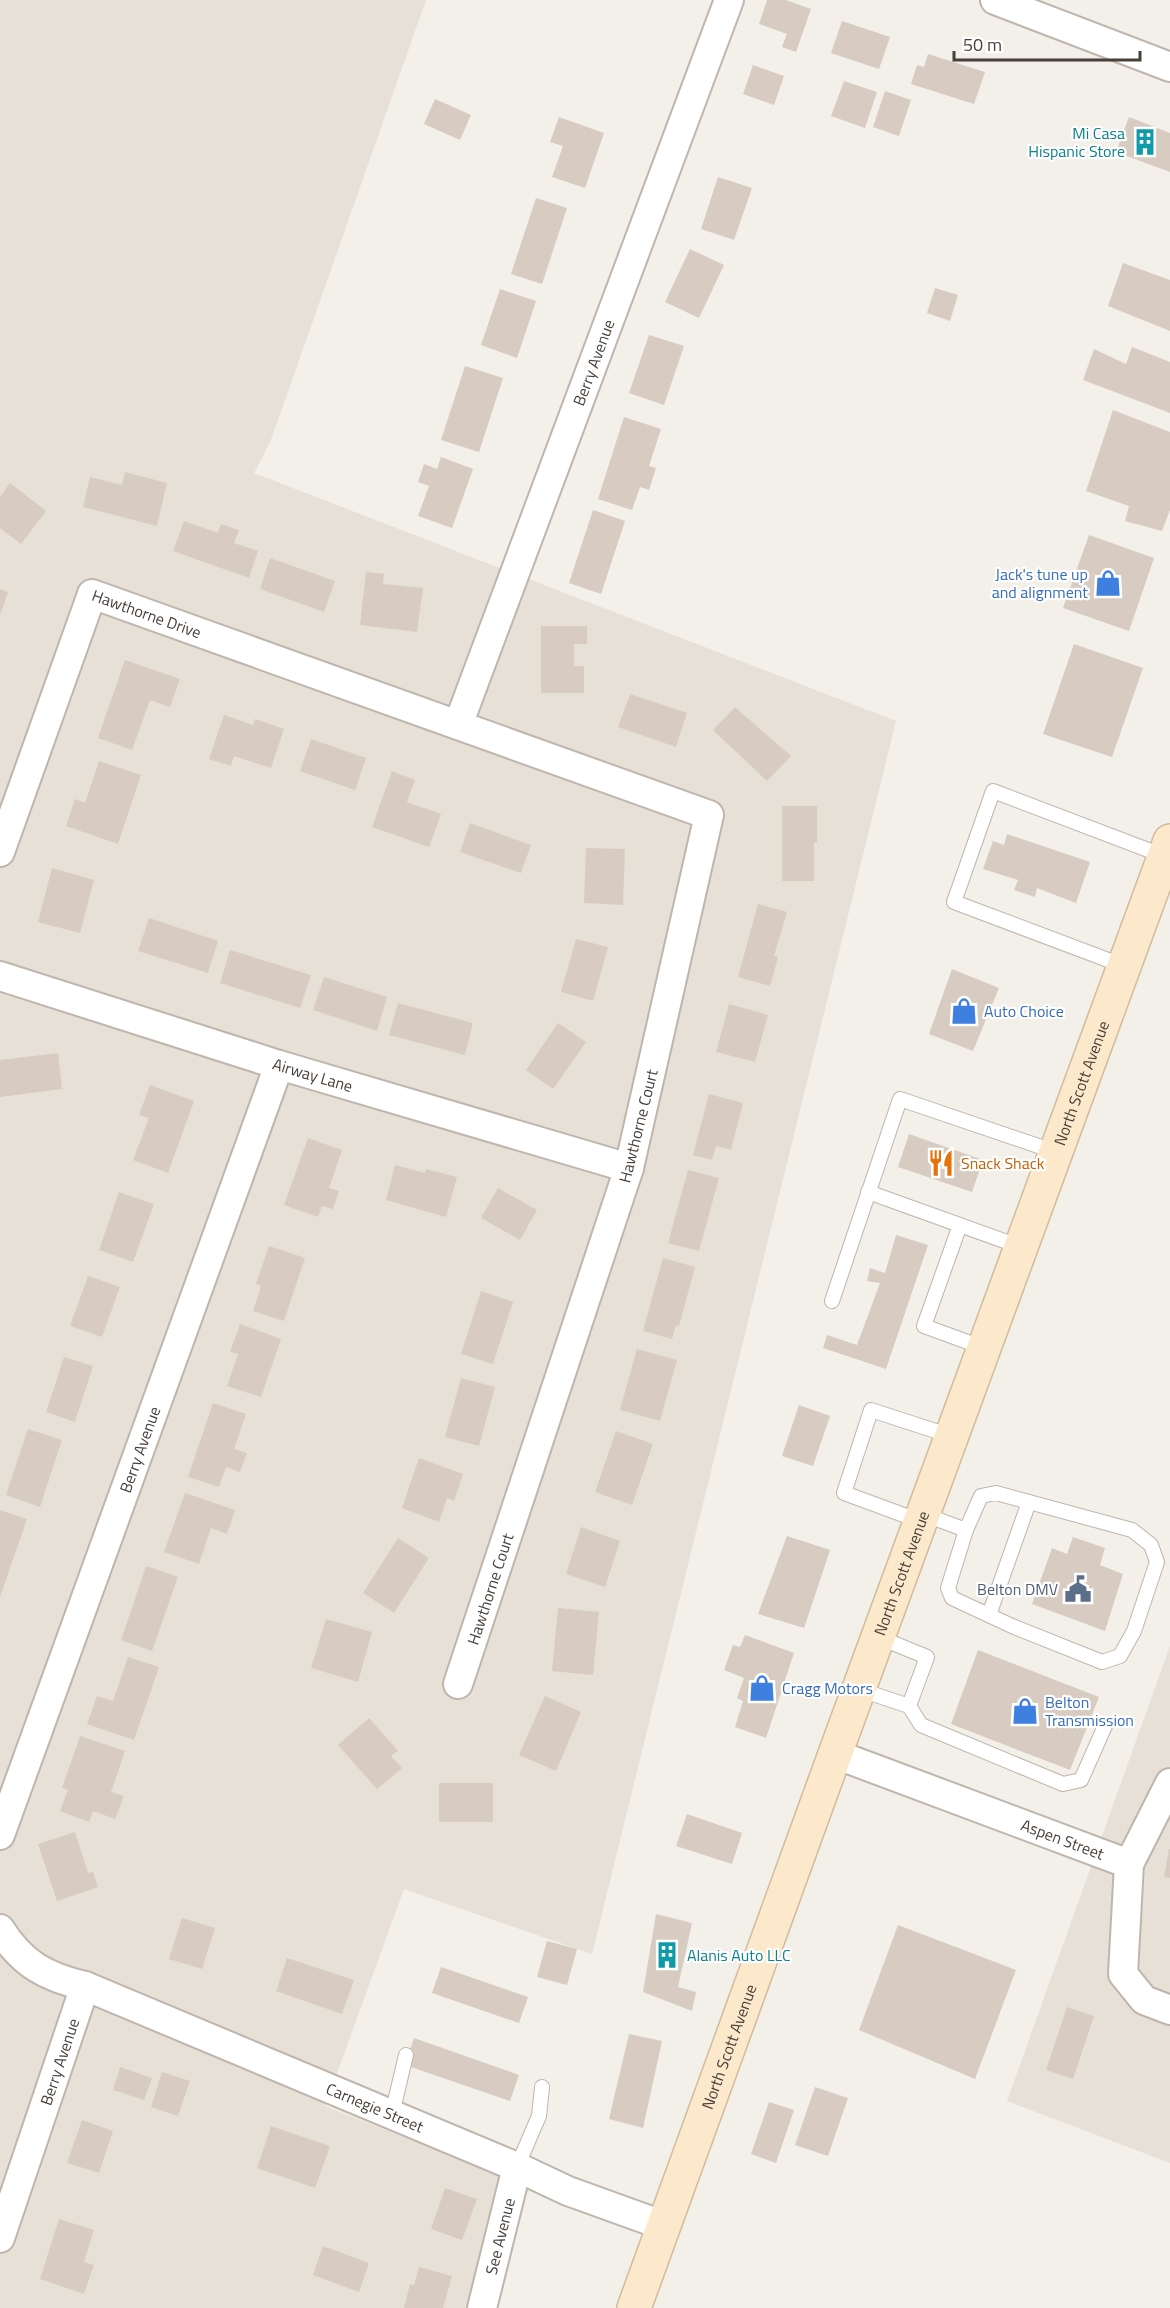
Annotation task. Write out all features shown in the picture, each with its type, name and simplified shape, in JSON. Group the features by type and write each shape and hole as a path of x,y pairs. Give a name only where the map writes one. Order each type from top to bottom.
{"main road":[{"name":"North Scott Avenue","path":"634,2308 858,1689 1167,848"}],"street":[{"name":"Berry Avenue","path":"458,725 729,0"},
{"path":"995,0 1170,67"},
{"name":"Hawthorne Drive","path":"0,852 92,594 458,725"},
{"name":"Hawthorne Court","path":"458,725 710,815 629,1168 458,1684"},
{"name":"Airway Lane","path":"0,976 279,1065 629,1168"},
{"name":"Berry Avenue","path":"0,1835 279,1065"},
{"name":"Aspen Street","path":"835,1754 1129,1864"},
{"path":"1170,1783 1129,1864 1123,1974 1144,2000 1170,2010"},
{"path":"0,1929 15,1951 35,1968 59,1980 85,1986"},
{"name":"Berry Avenue","path":"0,2238 85,1986"},
{"name":"Carnegie Street","path":"85,1986 517,2166 568,2191 665,2226"},
{"name":"See Avenue","path":"482,2308 517,2166"}],"lane":[{"path":"1124,966 954,902 993,791 1167,848"},
{"path":"832,1301 900,1099 1056,1152"},
{"path":"868,1192 1021,1247"},
{"path":"960,1225 924,1326 984,1348"},
{"path":"951,1436 871,1410 843,1493 966,1530"},
{"path":"996,1493 1029,1502 1132,1530 1151,1545 1157,1562 1134,1631 1120,1656 1102,1662 952,1598 948,1588 966,1530 981,1496 996,1493"},
{"path":"989,1615 1029,1502"},
{"path":"877,1637 927,1657 909,1706"},
{"path":"858,1689 909,1706 921,1725 1063,1784 1081,1780 1105,1726"},
{"path":"392,2115 406,2055"},
{"path":"517,2166 539,2116 542,2087"}],"shaded area":[{"path":"0,0 426,0 271,440 254,473 896,721 592,1954 404,1889 325,2106 500,2175 468,2308 0,2308"},
{"path":"1170,1646 1170,2163 1007,2101"}],"building":[{"path":"767,0 786,0 811,9 796,52 782,47 787,34 759,24"},
{"path":"842,21 890,37 879,69 831,53"},
{"path":"928,54 985,72 974,104 911,84 917,65 924,67"},
{"path":"753,65 784,76 774,105 743,94"},
{"path":"844,81 877,92 865,128 831,116"},
{"path":"885,91 911,100 899,136 873,127"},
{"path":"435,99 471,115 460,140 424,124"},
{"path":"559,117 604,133 585,188 552,177 563,146 550,142"},
{"name":"Mi Casa Hispanic Store","path":"1129,117 1170,133 1170,172 1116,152"},
{"path":"718,177 752,188 734,240 701,229"},
{"path":"536,198 567,208 542,284 511,274"},
{"path":"690,249 724,265 699,318 665,302"},
{"path":"1123,263 1170,280 1170,331 1108,306"},
{"path":"935,288 958,295 950,321 927,313"},
{"path":"500,289 536,301 517,358 481,345"},
{"path":"649,335 684,346 664,405 629,393"},
{"path":"1132,347 1170,362 1170,413 1083,380 1094,349 1126,364"},
{"path":"465,366 503,378 479,452 441,440"},
{"path":"1113,410 1170,432 1170,510 1162,531 1125,521 1129,506 1086,491"},
{"path":"624,417 661,429 649,466 656,468 649,490 640,487 632,510 598,499"},
{"path":"441,457 473,469 452,528 418,516 429,486 418,482 424,464 437,469"},
{"path":"125,472 167,483 157,526 83,507 90,477 122,485"},
{"path":"10,483 46,511 21,544 0,528 0,497"},
{"path":"593,510 625,521 601,594 569,583"},
{"path":"184,521 218,533 221,524 239,530 234,543 258,551 249,578 173,551"},
{"name":"Jack's tune up and alignment","path":"1089,535 1154,558 1129,631 1063,608"},
{"path":"270,558 335,581 324,612 260,589"},
{"path":"366,572 384,574 383,584 423,588 417,632 360,625"},
{"path":"0,589 8,592 0,615"},
{"path":"541,626 587,626 587,644 574,644 574,666 584,666 584,693 541,693"},
{"path":"1074,644 1143,668 1112,757 1043,734"},
{"path":"125,660 180,679 170,707 150,700 132,750 98,738"},
{"path":"630,694 687,713 676,747 618,727"},
{"path":"735,707 791,756 767,781 713,730"},
{"path":"224,715 253,725 255,719 284,729 271,768 234,756 231,766 209,759"},
{"path":"311,739 366,758 355,790 300,771"},
{"path":"99,761 141,775 118,844 66,826 75,799 85,803"},
{"path":"392,771 415,780 407,802 441,814 429,847 372,827"},
{"path":"782,806 817,806 814,881 782,881"},
{"path":"470,823 531,845 521,873 460,852"},
{"path":"1007,834 1090,862 1076,903 1037,888 1035,897 1014,890 1018,880 983,869 993,841 1004,845"},
{"path":"586,848 625,849 623,905 584,903"},
{"path":"52,868 94,880 80,933 38,922"},
{"path":"758,904 787,912 774,956 778,957 770,986 738,977"},
{"path":"149,918 218,941 208,973 138,951"},
{"path":"576,939 608,947 593,1001 561,992"},
{"path":"230,950 311,975 300,1008 220,983"},
{"name":"Auto Choice","path":"952,969 999,988 973,1051 929,1034"},
{"path":"324,977 387,997 377,1031 313,1010"},
{"path":"398,1003 473,1023 465,1055 389,1035"},
{"path":"729,1004 768,1015 755,1062 716,1052"},
{"path":"558,1023 586,1042 553,1089 526,1070"},
{"path":"58,1053 62,1089 0,1097 0,1060"},
{"path":"150,1085 194,1101 168,1173 133,1160 149,1118 139,1115"},
{"path":"709,1094 743,1103 731,1150 716,1146 712,1160 693,1155"},
{"name":"Snack Shack","path":"909,1134 983,1160 972,1192 898,1167"},
{"path":"308,1138 342,1150 329,1188 339,1191 333,1209 322,1206 318,1217 284,1205"},
{"path":"395,1165 425,1173 426,1169 457,1177 446,1217 386,1200"},
{"path":"688,1170 719,1178 699,1251 668,1243"},
{"path":"498,1188 537,1210 520,1240 481,1218"},
{"path":"119,1192 154,1204 133,1262 99,1250"},
{"path":"896,1235 928,1245 886,1369 823,1348 827,1335 857,1345 880,1283 867,1281 870,1268 885,1273"},
{"path":"269,1246 305,1258 284,1321 253,1311 261,1286 256,1284"},
{"path":"663,1258 695,1267 679,1326 676,1325 672,1339 643,1331"},
{"path":"88,1276 120,1287 102,1337 70,1326"},
{"path":"481,1291 513,1302 493,1364 461,1354"},
{"path":"240,1324 281,1339 261,1397 227,1386 238,1354 230,1352"},
{"path":"637,1349 677,1360 660,1421 620,1410"},
{"path":"64,1357 93,1366 75,1422 46,1412"},
{"path":"461,1378 495,1387 479,1446 445,1437"},
{"path":"213,1403 246,1414 234,1449 247,1453 240,1472 226,1467 219,1487 188,1477"},
{"path":"799,1405 830,1416 813,1466 782,1456"},
{"path":"28,1429 62,1440 40,1507 6,1495"},
{"path":"616,1431 653,1444 632,1505 595,1492"},
{"path":"419,1458 463,1474 454,1501 447,1498 439,1522 402,1508"},
{"path":"185,1493 235,1510 227,1534 211,1528 199,1564 164,1552"},
{"path":"0,1510 27,1519 0,1597"},
{"path":"581,1527 620,1541 605,1587 566,1574"},
{"path":"787,1536 830,1550 804,1628 758,1614"},
{"name":"Belton DMV","path":"1073,1537 1105,1548 1100,1565 1123,1574 1105,1631 1032,1604 1052,1548 1067,1554"},
{"path":"398,1538 429,1558 394,1613 363,1593"},
{"path":"146,1566 178,1577 152,1651 121,1640"},
{"path":"558,1608 599,1612 593,1675 552,1671"},
{"path":"326,1619 372,1632 358,1682 311,1668"},
{"name":"Cragg Motors","path":"745,1635 794,1653 766,1738 735,1727 743,1701 737,1698 744,1678 724,1670 733,1645 740,1647"},
{"name":"Belton Transmission","path":"978,1650 1099,1697 1070,1770 951,1724"},
{"path":"128,1657 159,1667 134,1740 87,1724 97,1696 113,1701"},
{"path":"545,1696 581,1712 556,1771 519,1755"},
{"path":"369,1718 398,1751 391,1756 402,1768 377,1789 338,1745"},
{"path":"80,1736 125,1751 111,1792 124,1796 115,1819 93,1811 89,1822 60,1811 68,1790 62,1788"},
{"path":"439,1783 493,1783 493,1822 439,1822"},
{"path":"687,1814 742,1833 732,1864 676,1846"},
{"path":"75,1832 88,1873 93,1872 98,1887 57,1901 38,1844"},
{"path":"1170,1849 1170,1878 1164,1877"},
{"name":"Alanis Auto LLC","path":"656,1914 692,1923 678,1987 696,1992 692,2011 643,1992"},
{"path":"182,1918 215,1928 202,1969 169,1959"},
{"path":"898,1925 1016,1970 975,2079 859,2030"},
{"path":"547,1941 577,1949 567,1985 537,1977"},
{"path":"287,1958 354,1980 342,2014 276,1991"},
{"path":"441,1967 528,1997 519,2023 432,1993"},
{"path":"1067,2007 1094,2016 1073,2079 1046,2070"},
{"path":"629,2034 662,2041 643,2128 609,2119"},
{"path":"414,2038 519,2075 510,2101 405,2065"},
{"path":"120,2067 152,2078 144,2100 113,2090"},
{"path":"162,2072 190,2081 178,2116 151,2107"},
{"path":"815,2087 848,2098 828,2156 795,2145"},
{"path":"769,2102 794,2110 776,2163 751,2154"},
{"path":"82,2120 113,2131 99,2173 67,2163"},
{"path":"271,2126 330,2146 315,2188 257,2168"},
{"path":"445,2188 477,2199 462,2240 431,2229"},
{"path":"59,2219 94,2230 84,2262 94,2265 84,2294 40,2279"},
{"path":"323,2246 369,2263 359,2292 313,2275"},
{"path":"419,2267 452,2276 443,2308 404,2308 410,2284 414,2285"}],"place":[{"name":"Mi Casa Hispanic Store","path":"1145,142"},
{"name":"Jack's tune up and alignment","path":"1108,583"},
{"name":"Auto Choice","path":"964,1011"},
{"name":"Snack Shack","path":"941,1163"},
{"name":"Belton DMV","path":"1078,1589"},
{"name":"Cragg Motors","path":"762,1688"},
{"name":"Belton Transmission","path":"1025,1711"},
{"name":"Alanis Auto LLC","path":"667,1955"}]}
